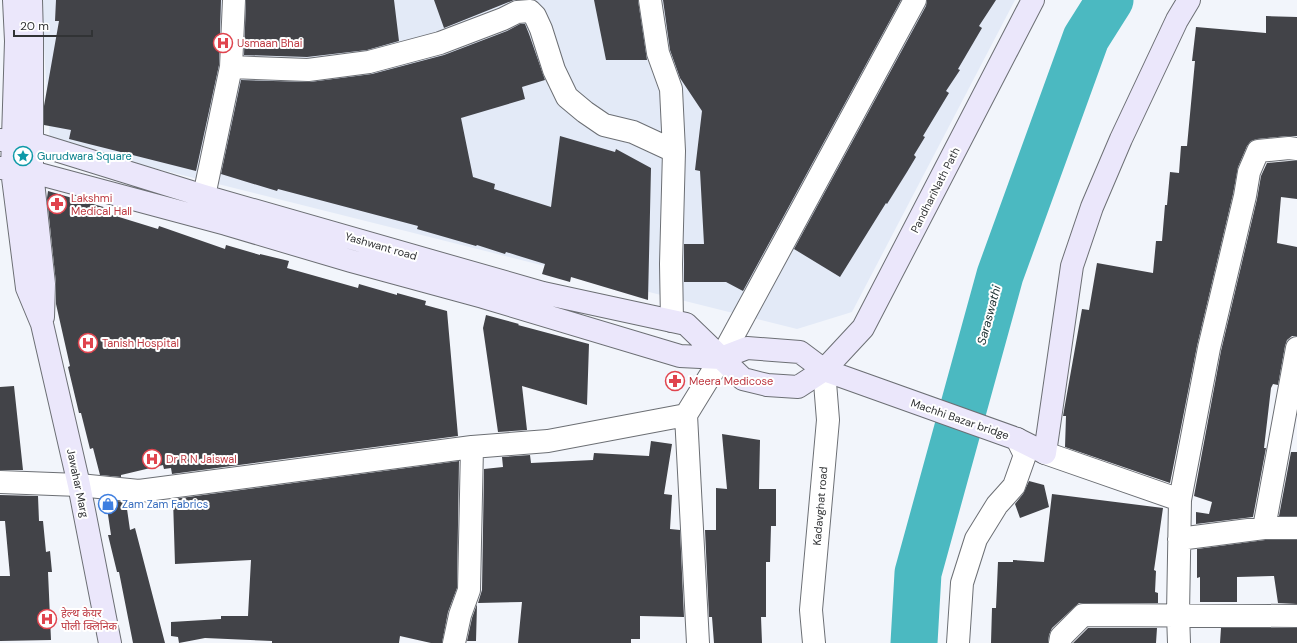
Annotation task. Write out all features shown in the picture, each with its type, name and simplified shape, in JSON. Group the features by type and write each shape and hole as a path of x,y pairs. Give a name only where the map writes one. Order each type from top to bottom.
{"main road":[{"path":"14,0 16,40 15,141"},
{"path":"15,141 32,37 31,0"},
{"name":"PandhariNath Path","path":"721,358 743,379 767,385 798,387 824,370 863,328 1033,0"},
{"path":"1045,453 1072,266 1092,207 1115,153 1177,20 1189,0"},
{"name":"Jawahar Marg","path":"15,141 15,170 27,288 42,324 79,485 110,643"},
{"name":"Yashwant road","path":"15,141 543,292 686,324 721,358"},
{"path":"15,170 226,224 483,297 680,356 721,358"},
{"name":"Machhi Bazar bridge","path":"721,358 747,348 800,352 824,370 1017,439 1045,453"}],"street":[{"path":"204,196 232,67 234,0"},
{"path":"650,0 658,53 671,89 674,151 671,264 672,321"},
{"path":"698,643 686,415 721,358 915,0"},
{"path":"232,67 308,70 369,62 440,43 503,19 517,12 530,11 535,16 541,29 554,70 566,97 604,125 633,132 674,151"},
{"path":"1179,643 1178,614 1180,500 1209,348 1245,196 1249,172 1258,152 1289,148 1297,149"},
{"path":"1264,528 1297,348"},
{"name":"Kadavghat road","path":"814,643 811,610 828,420 824,370"},
{"path":"0,482 79,485 139,491 472,447 548,441 686,415"},
{"path":"958,643 962,582 976,539 997,505 1014,486 1025,455 1017,439"},
{"path":"454,643 460,615 469,590 472,447"},
{"path":"1045,453 1180,500"},
{"path":"1179,540 1264,528 1297,528"},
{"path":"1060,643 1062,637 1083,615 1178,614 1297,616"}],"shaded area":[{"path":"41,0 1015,0 852,312 797,329 50,142"}],"building":[{"path":"56,0 221,0 219,65 196,171 69,139 71,130 44,125 44,106 59,21 55,21"},
{"path":"246,0 394,0 399,41 367,50 307,57 244,55"},
{"path":"434,0 514,0 444,28"},
{"path":"594,0 638,0 647,60 606,60"},
{"path":"663,0 901,0 743,291 726,282 684,282 684,244 704,244 700,171 695,170 702,111 680,78 670,50"},
{"path":"927,0 996,0 979,26 982,28 958,69 960,70 946,91 949,93 923,136 925,137 914,155 916,157 840,277 794,249 926,6"},
{"path":"1266,16 1297,17 1297,136 1257,139 1251,141 1247,146 1238,167 1197,346 1170,483 1065,447 1066,416 1063,416 1082,309 1089,310 1097,263 1153,273 1156,241 1162,241 1170,172 1179,173 1181,146 1187,146 1195,61 1192,61 1196,27 1266,33"},
{"path":"520,24 525,24 545,80 522,87 525,99 461,118 473,177 495,184 494,189 551,207 560,136 615,152 616,149 651,168 648,300 571,277 570,282 542,274 545,264 506,252 505,254 417,229 418,226 278,189 277,191 221,174 241,80 310,82 372,74 444,55 507,31"},
{"path":"1297,161 1297,199 1281,197 1277,243 1297,247 1297,336 1292,336 1287,340 1278,385 1273,384 1271,388 1264,448 1266,448 1253,517 1196,524 1196,512 1209,514 1212,502 1194,496 1221,351 1257,199 1261,176 1267,163"},
{"path":"48,191 107,208 106,213 158,229 159,226 225,249 226,245 260,255 289,261 287,268 358,288 359,284 397,295 397,293 426,301 425,305 447,311 458,436 172,474 171,468 164,469 163,465 121,475 121,477 100,475 93,448 90,449 81,413 79,413 68,367 70,366 56,304 56,283 47,198"},
{"path":"486,315 589,344 587,405 522,386 527,430 498,432 483,328"},
{"path":"14,386 23,470 0,470 0,387"},
{"path":"722,434 760,440 759,489 776,489 776,526 771,526 770,562 766,562 766,617 761,617 762,643 714,643 712,617 709,617 705,530 716,530 716,488 727,489"},
{"path":"651,441 672,444 664,494 672,495 670,529 680,530 684,617 640,616 640,639 631,639 631,643 518,643 522,602 478,603 482,590 484,469 503,467 502,457 530,455 531,463 593,460 594,453 649,456"},
{"path":"1291,452 1297,452 1297,516 1279,516"},
{"path":"459,461 457,588 448,612 442,643 431,643 400,636 399,643 272,643 272,641 205,638 179,643 178,637 171,636 171,622 221,619 221,616 248,616 251,560 175,564 173,499"},
{"path":"1029,481 1044,485 1049,507 1020,518 1015,504 1023,494"},
{"path":"1052,494 1163,508 1154,570 1156,571 1155,592 1158,593 1158,603 1079,603 1052,628 1048,643 991,643 992,608 996,608 998,562 1013,562 1013,560 1044,562"},
{"path":"0,495 38,496 39,521 43,521 46,552 50,551 52,572 48,572 51,640 0,641 0,576 10,576 5,521 0,521"},
{"path":"107,500 126,502 130,530 135,528 165,643 133,643 119,572 117,572 108,535 111,535"},
{"path":"1265,540 1297,540 1297,604 1278,603 1274,576 1237,577 1237,602 1200,602 1200,577 1197,578 1197,549"},
{"path":"477,604 476,641 467,641 472,618"},
{"path":"1088,628 1157,628 1156,643 1073,643"},
{"path":"1221,628 1297,628 1297,643 1220,643"}],"waterway":[{"name":"Saraswathi","path":"914,643 918,573 1000,275 1086,38 1110,0"}],"place":[{"name":"Usmaan Bhai","path":"223,43"},
{"name":"Gurudwara Square","path":"23,156"},
{"name":"Lakshmi Medical Hall","path":"57,204"},
{"name":"Tanish Hospital","path":"88,343"},
{"name":"Meera Medicose","path":"675,381"},
{"name":"Dr R N Jaiswal","path":"152,459"},
{"name":"Zam Zam Fabrics","path":"108,504"},
{"name":"हेल्थ केयर पोली क्लिनिक","path":"47,619"}]}
